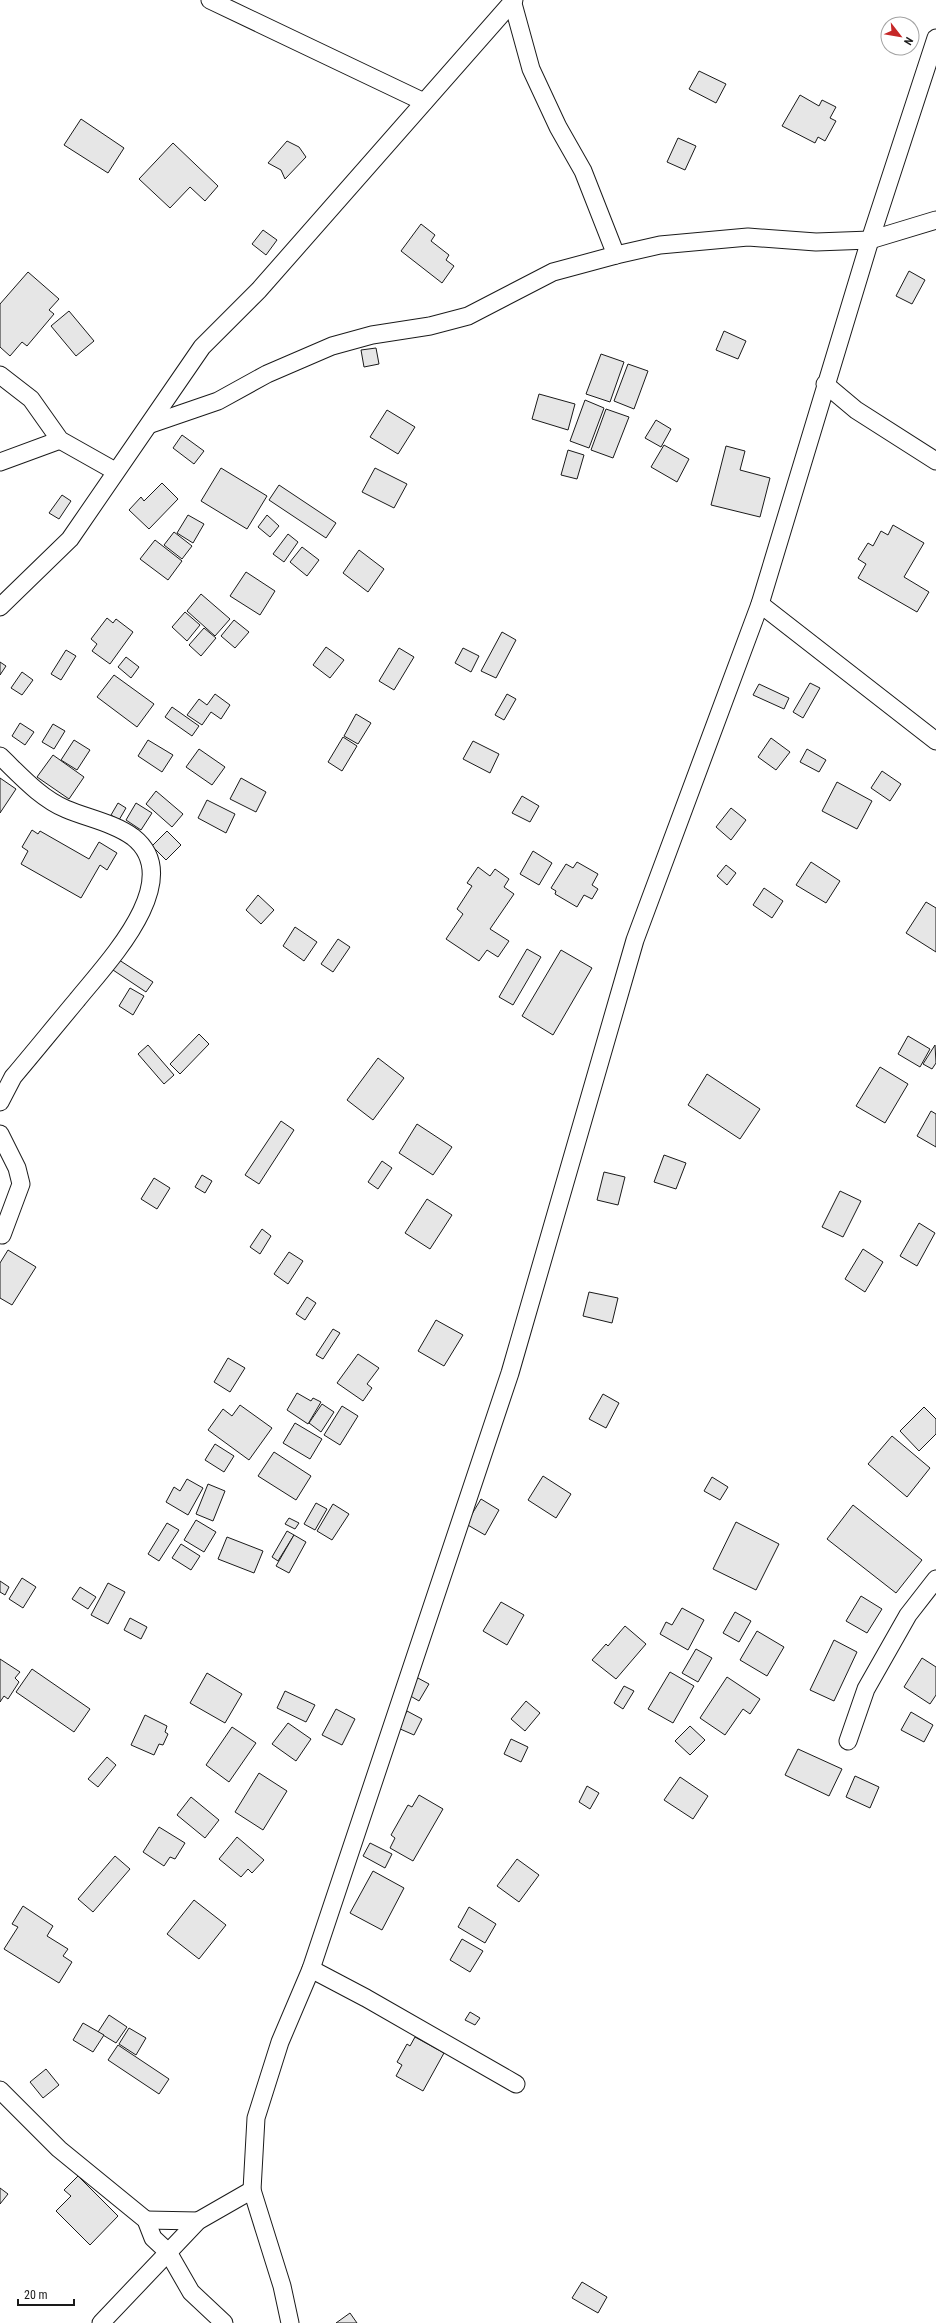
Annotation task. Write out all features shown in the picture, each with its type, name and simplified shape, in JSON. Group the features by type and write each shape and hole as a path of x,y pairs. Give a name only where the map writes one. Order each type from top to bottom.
{"street":[{"path":"210,0 424,102"},
{"path":"0,607 70,539 116,471 151,424 202,347 259,290 513,0"},
{"path":"513,0 531,69 554,121 584,171 616,255"},
{"path":"290,2323 282,2286 252,2190 256,2118 280,2042 311,1969 510,1373 635,940 760,604 825,384 936,38"},
{"path":"151,424 218,401 267,374 332,346 372,335 430,326 468,316 553,272 616,255 660,245 748,237 816,242 870,240 936,220"},
{"path":"0,375 31,399 60,440 116,471"},
{"path":"825,384 856,410 936,460"},
{"path":"0,462 60,440"},
{"path":"760,604 936,741"},
{"path":"0,756 42,796 64,808 133,837 147,854 151,871 148,894 128,937 13,1077 0,1102"},
{"path":"0,1134 17,1168 21,1184 2,1235"},
{"path":"848,1741 866,1689 908,1616 936,1579"},
{"path":"311,1969 366,1998 516,2084"},
{"path":"0,2090 59,2149 146,2220 153,2238 168,2252 191,2292 224,2323"},
{"path":"101,2323 198,2221 252,2190"},
{"path":"146,2220 198,2221"}],"building":[{"path":"699,71 726,84 716,103 689,89"},
{"path":"800,95 819,106 822,100 836,107 830,118 836,121 825,141 818,137 815,143 782,126"},
{"path":"81,119 124,148 108,173 64,145"},
{"path":"678,138 696,146 685,170 667,162"},
{"path":"287,141 299,147 306,157 285,179 281,170 268,163"},
{"path":"173,143 218,186 205,201 190,187 170,208 139,179"},
{"path":"421,224 435,235 431,241 449,255 446,260 454,266 442,283 401,251"},
{"path":"263,230 277,240 266,255 252,244"},
{"path":"909,271 925,280 912,304 896,296"},
{"path":"28,272 59,299 49,310 54,314 27,346 22,342 10,356 0,347 0,304"},
{"path":"69,311 94,341 76,356 51,326"},
{"path":"724,331 746,341 738,359 716,350"},
{"path":"376,348 379,364 364,367 361,350"},
{"path":"601,354 624,362 610,402 586,394"},
{"path":"628,364 648,371 634,409 614,401"},
{"path":"539,394 575,404 568,430 532,419"},
{"path":"585,400 604,408 589,448 570,441"},
{"path":"606,409 629,417 613,458 591,450"},
{"path":"387,410 415,427 398,454 370,437"},
{"path":"656,420 671,429 661,447 645,438"},
{"path":"182,435 204,451 194,464 173,448"},
{"path":"664,445 689,459 677,482 651,467"},
{"path":"726,446 745,451 740,470 770,478 760,517 711,505"},
{"path":"568,450 584,455 577,479 561,475"},
{"path":"221,468 267,496 247,529 201,501"},
{"path":"375,468 407,484 394,508 362,492"},
{"path":"162,483 178,499 149,529 129,510 141,497 144,501"},
{"path":"279,485 336,523 326,538 269,500"},
{"path":"62,495 71,501 59,519 49,513"},
{"path":"188,515 204,524 193,543 177,533"},
{"path":"267,515 279,526 270,537 258,527"},
{"path":"893,525 924,543 904,577 929,592 917,612 858,578 866,564 858,559 868,543 873,546 881,531 888,535"},
{"path":"174,532 192,546 182,559 164,545"},
{"path":"288,534 298,542 284,562 273,554"},
{"path":"155,540 182,561 168,580 140,559"},
{"path":"302,547 319,560 307,576 290,562"},
{"path":"359,550 384,569 368,592 343,573"},
{"path":"246,572 275,591 260,615 230,596"},
{"path":"201,594 230,619 215,636 187,611"},
{"path":"185,612 200,625 187,641 172,627"},
{"path":"107,618 113,623 116,619 133,632 110,664 92,651 97,644 91,639"},
{"path":"234,620 249,632 235,648 221,636"},
{"path":"204,628 216,638 201,656 189,645"},
{"path":"502,632 516,640 496,678 481,671"},
{"path":"326,647 344,660 330,678 313,665"},
{"path":"399,648 414,657 394,690 379,681"},
{"path":"463,648 479,656 471,672 455,663"},
{"path":"66,650 76,656 61,680 51,674"},
{"path":"126,657 139,667 131,678 118,667"},
{"path":"0,662 6,666 0,675"},
{"path":"22,672 33,680 22,695 11,688"},
{"path":"114,675 154,704 137,727 97,697"},
{"path":"810,683 820,688 803,718 793,712"},
{"path":"759,684 789,698 784,709 753,695"},
{"path":"215,694 230,705 221,719 211,712 202,725 187,715 199,699 207,705"},
{"path":"507,694 516,699 504,720 495,715"},
{"path":"172,707 199,726 192,736 165,717"},
{"path":"356,714 371,723 358,744 344,736"},
{"path":"20,723 34,732 25,745 12,736"},
{"path":"53,724 65,731 54,749 42,742"},
{"path":"343,737 357,746 342,771 328,762"},
{"path":"771,738 790,752 776,770 758,757"},
{"path":"74,740 90,750 77,770 61,760"},
{"path":"148,740 173,755 162,772 138,756"},
{"path":"473,741 499,754 490,773 463,759"},
{"path":"199,749 225,767 212,785 186,767"},
{"path":"807,749 826,760 819,772 800,762"},
{"path":"53,755 84,777 69,799 37,777"},
{"path":"882,771 901,784 890,801 871,788"},
{"path":"0,778 16,789 0,813"},
{"path":"241,778 266,792 256,812 230,799"},
{"path":"837,782 872,801 857,829 822,811"},
{"path":"156,791 183,814 172,827 146,804"},
{"path":"522,796 539,806 530,822 512,813"},
{"path":"207,800 235,814 226,833 198,818"},
{"path":"118,803 126,808 119,820 111,815"},
{"path":"136,803 152,813 141,830 126,820"},
{"path":"731,808 746,820 731,840 716,827"},
{"path":"32,830 38,834 40,831 89,859 99,842 117,853 107,870 100,865 81,898 21,864 28,851 22,847"},
{"path":"167,831 181,845 166,860 152,846"},
{"path":"533,851 552,863 539,885 520,874"},
{"path":"577,862 598,874 592,885 598,889 592,899 584,895 577,907 555,894 556,891 551,888 566,864 573,868"},
{"path":"811,862 840,881 826,903 796,885"},
{"path":"726,865 736,873 727,885 717,876"},
{"path":"478,867 490,876 495,869 509,879 504,887 514,894 490,929 509,941 498,957 487,950 479,961 446,939 463,914 457,909 472,886 467,883"},
{"path":"764,888 783,901 772,918 753,905"},
{"path":"258,895 274,910 261,924 246,910"},
{"path":"926,902 936,908 936,952 906,933"},
{"path":"295,927 317,942 304,961 283,946"},
{"path":"338,939 350,947 333,972 321,964"},
{"path":"527,949 541,957 513,1005 499,997"},
{"path":"561,950 592,968 553,1035 522,1016"},
{"path":"116,958 153,982 146,992 110,968"},
{"path":"130,988 144,996 133,1015 119,1006"},
{"path":"199,1034 209,1044 180,1074 170,1064"},
{"path":"908,1036 930,1049 920,1067 898,1054"},
{"path":"148,1045 174,1075 164,1084 138,1054"},
{"path":"935,1045 936,1063 932,1069 923,1064"},
{"path":"378,1058 404,1078 373,1120 347,1100"},
{"path":"880,1067 908,1084 885,1123 856,1106"},
{"path":"707,1074 760,1109 740,1139 688,1105"},
{"path":"931,1111 936,1114 936,1147 917,1136"},
{"path":"281,1121 294,1130 259,1184 245,1175"},
{"path":"417,1124 452,1147 433,1175 399,1153"},
{"path":"664,1155 686,1163 676,1189 654,1182"},
{"path":"382,1161 392,1168 378,1189 368,1182"},
{"path":"604,1172 625,1177 618,1205 597,1200"},
{"path":"202,1175 212,1181 205,1193 195,1187"},
{"path":"154,1178 170,1188 157,1209 141,1199"},
{"path":"840,1191 861,1201 843,1237 822,1227"},
{"path":"427,1199 452,1215 430,1249 405,1233"},
{"path":"919,1223 935,1233 917,1266 900,1256"},
{"path":"262,1229 271,1236 260,1254 250,1247"},
{"path":"863,1249 883,1262 865,1292 845,1279"},
{"path":"8,1250 36,1267 12,1305 0,1298 0,1263"},
{"path":"289,1252 303,1261 288,1284 274,1274"},
{"path":"589,1292 618,1298 612,1323 583,1316"},
{"path":"307,1297 316,1303 305,1320 296,1314"},
{"path":"436,1320 463,1335 444,1366 418,1351"},
{"path":"333,1329 340,1333 323,1359 316,1355"},
{"path":"358,1354 379,1368 367,1384 372,1388 363,1401 337,1383"},
{"path":"228,1358 245,1368 230,1392 214,1382"},
{"path":"297,1393 311,1401 313,1398 321,1402 308,1424 287,1410"},
{"path":"603,1394 619,1403 606,1428 589,1419"},
{"path":"322,1404 334,1412 321,1432 309,1423"},
{"path":"240,1405 272,1428 249,1460 208,1430 223,1409 232,1416"},
{"path":"342,1406 358,1416 340,1445 324,1435"},
{"path":"924,1407 936,1419 936,1434 919,1451 900,1431"},
{"path":"295,1423 322,1439 310,1459 283,1443"},
{"path":"892,1436 930,1468 907,1497 868,1464"},
{"path":"215,1444 234,1456 224,1472 205,1460"},
{"path":"274,1452 311,1476 296,1500 258,1476"},
{"path":"543,1476 571,1494 556,1518 528,1500"},
{"path":"712,1477 728,1487 720,1500 704,1491"},
{"path":"187,1479 203,1488 188,1515 166,1502 174,1487 180,1491"},
{"path":"208,1484 225,1491 213,1521 196,1514"},
{"path":"481,1499 499,1510 485,1535 466,1524"},
{"path":"316,1503 327,1509 315,1530 304,1524"},
{"path":"333,1504 349,1514 332,1540 317,1531"},
{"path":"853,1505 922,1560 896,1593 827,1539"},
{"path":"289,1518 299,1523 295,1529 285,1524"},
{"path":"196,1520 216,1532 204,1552 184,1540"},
{"path":"736,1522 779,1544 756,1590 713,1569"},
{"path":"167,1523 179,1530 159,1561 148,1554"},
{"path":"287,1531 294,1535 278,1561 272,1557"},
{"path":"294,1535 306,1542 289,1573 276,1566"},
{"path":"227,1537 263,1551 254,1573 218,1559"},
{"path":"181,1544 200,1556 191,1570 172,1558"},
{"path":"22,1578 36,1587 23,1608 9,1599"},
{"path":"0,1581 9,1587 5,1595 0,1592"},
{"path":"108,1583 125,1592 108,1624 91,1615"},
{"path":"80,1587 96,1597 88,1609 72,1599"},
{"path":"861,1596 882,1609 867,1633 846,1621"},
{"path":"501,1602 524,1615 507,1645 483,1631"},
{"path":"682,1608 704,1620 688,1650 660,1634 666,1622 672,1625"},
{"path":"735,1612 751,1621 739,1642 723,1633"},
{"path":"130,1618 147,1627 141,1639 124,1630"},
{"path":"625,1626 646,1644 616,1679 592,1660 606,1644 608,1646"},
{"path":"757,1631 784,1647 767,1676 740,1660"},
{"path":"834,1640 857,1652 834,1701 810,1690"},
{"path":"696,1649 712,1658 698,1682 682,1673"},
{"path":"922,1658 936,1667 936,1695 930,1704 904,1687"},
{"path":"0,1659 20,1672 15,1678 19,1682 8,1699 4,1696 0,1702"},
{"path":"32,1669 90,1709 74,1732 16,1692"},
{"path":"670,1672 694,1686 673,1723 648,1709"},
{"path":"207,1673 242,1694 225,1723 190,1703"},
{"path":"416,1677 429,1684 419,1701 407,1694"},
{"path":"727,1677 760,1699 750,1714 743,1709 725,1735 700,1718"},
{"path":"624,1686 634,1691 623,1709 614,1703"},
{"path":"285,1691 315,1705 306,1722 277,1708"},
{"path":"526,1701 540,1713 525,1731 511,1719"},
{"path":"336,1709 355,1719 342,1745 322,1735"},
{"path":"407,1711 422,1719 414,1735 398,1728"},
{"path":"911,1712 933,1725 924,1742 901,1730"},
{"path":"145,1715 167,1726 165,1732 168,1734 163,1745 159,1744 154,1755 131,1745"},
{"path":"288,1723 311,1739 296,1761 272,1744"},
{"path":"690,1726 705,1740 690,1755 675,1741"},
{"path":"232,1727 256,1743 229,1782 206,1765"},
{"path":"511,1739 528,1747 521,1762 504,1754"},
{"path":"798,1749 842,1769 829,1796 785,1775"},
{"path":"107,1757 116,1765 98,1787 88,1779"},
{"path":"259,1773 287,1791 263,1830 235,1812"},
{"path":"855,1776 879,1787 870,1808 846,1797"},
{"path":"680,1777 708,1796 693,1819 664,1800"},
{"path":"587,1786 599,1793 590,1809 579,1802"},
{"path":"419,1795 443,1809 413,1861 390,1848 395,1838 391,1835 408,1805 412,1807"},
{"path":"191,1797 219,1820 205,1838 177,1815"},
{"path":"159,1827 185,1843 175,1859 170,1857 164,1866 143,1852"},
{"path":"237,1837 264,1860 252,1873 248,1869 241,1877 219,1859"},
{"path":"370,1843 392,1854 385,1868 363,1856"},
{"path":"115,1856 130,1869 93,1912 78,1899"},
{"path":"517,1859 539,1875 519,1902 497,1886"},
{"path":"373,1871 404,1888 382,1930 350,1913"},
{"path":"194,1900 226,1925 199,1959 167,1934"},
{"path":"23,1906 53,1926 47,1936 68,1949 63,1956 72,1962 59,1983 4,1949 18,1927 12,1924"},
{"path":"469,1907 496,1924 485,1943 458,1927"},
{"path":"462,1939 483,1951 470,1972 450,1960"},
{"path":"470,2012 480,2018 475,2025 465,2020"},
{"path":"109,2015 127,2027 116,2043 98,2032"},
{"path":"83,2023 104,2035 93,2052 73,2040"},
{"path":"129,2028 146,2038 136,2055 119,2044"},
{"path":"415,2037 444,2053 423,2091 396,2076 402,2065 397,2062 407,2044 410,2046"},
{"path":"118,2045 169,2079 159,2094 108,2060"},
{"path":"46,2069 59,2085 43,2098 30,2082"},
{"path":"78,2176 118,2216 90,2245 56,2211 71,2196 64,2190"},
{"path":"0,2188 8,2194 0,2204"},
{"path":"582,2282 607,2297 598,2313 572,2298"},
{"path":"350,2313 357,2323 336,2323"}]}
